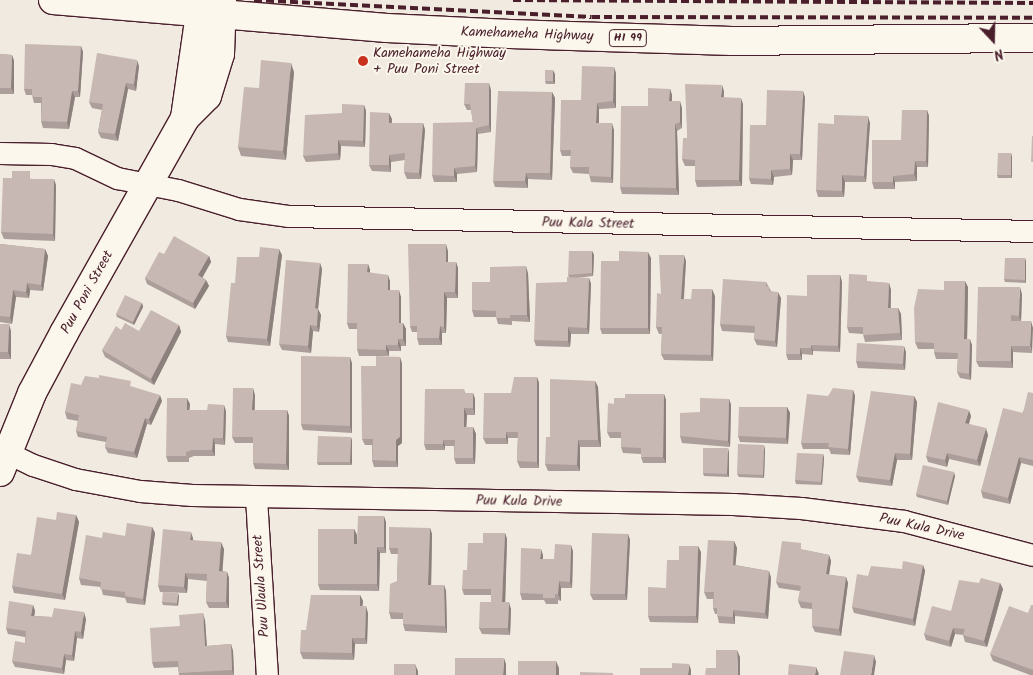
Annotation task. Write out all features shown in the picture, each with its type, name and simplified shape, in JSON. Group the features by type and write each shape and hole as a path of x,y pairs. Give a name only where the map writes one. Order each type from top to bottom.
{"main road":[{"name":"Kamehameha Highway","path":"53,0 211,6 387,28 644,39 1033,38"},
{"name":"Puu Poni Street","path":"2,458 55,350 147,184 185,118 207,96 216,74 211,6"}],"street":[{"name":"Puu Kala Street","path":"0,153 52,154 75,158 117,178 147,184 240,209 326,219 1033,231"},
{"name":"Puu Kula Drive","path":"2,458 33,465 102,486 192,495 723,503 801,508 904,521 1033,555"},
{"name":"Puu Ulaula Street","path":"256,497 267,675"}],"building":[{"path":"25,44 81,46 78,91 72,91 67,122 41,121 42,97 32,97 32,89 24,89"},
{"path":"97,53 137,60 134,84 126,83 115,134 98,132 103,104 89,102"},
{"path":"0,54 12,55 11,88 0,88"},
{"path":"261,60 291,63 283,151 238,147 244,87 259,88"},
{"path":"582,66 614,67 613,101 597,103 596,123 612,123 611,177 589,176 589,167 570,167 571,150 560,150 561,100 581,100"},
{"path":"545,70 553,70 553,81 545,81"},
{"path":"465,83 489,83 489,125 476,128 475,166 454,168 454,176 432,175 433,123 473,122 470,104 464,104"},
{"path":"685,84 722,85 721,97 741,98 739,180 695,180 695,160 682,159 683,138 687,138"},
{"path":"648,88 670,89 669,101 680,101 680,122 675,124 676,188 620,187 621,106 648,106"},
{"path":"767,90 803,91 800,154 790,154 790,169 771,170 771,179 749,178 750,125 766,125"},
{"path":"498,91 552,92 550,173 526,173 525,181 493,181"},
{"path":"342,104 364,105 363,141 338,140 338,153 303,156 305,115 342,113"},
{"path":"902,110 927,110 926,161 915,161 914,174 893,176 893,182 872,182 872,140 901,140"},
{"path":"370,112 389,113 389,123 423,123 419,173 404,172 405,153 389,155 389,165 369,165"},
{"path":"834,115 868,116 864,176 842,175 842,191 816,190 818,123 834,124"},
{"path":"1032,136 1033,162 1031,162"},
{"path":"998,153 1011,153 1011,175 997,175"},
{"path":"12,171 30,171 30,179 54,179 53,234 1,232 3,178 12,178"},
{"path":"174,236 209,256 198,275 206,280 193,303 145,278 159,252 164,254"},
{"path":"0,244 45,249 41,285 27,283 26,292 13,290 10,317 0,316"},
{"path":"408,244 446,244 446,262 456,262 455,292 444,292 444,327 440,326 439,338 417,338 417,326 410,326"},
{"path":"260,247 279,249 267,339 226,336 231,283 235,283 237,257 259,257"},
{"path":"569,251 592,251 592,273 568,275"},
{"path":"619,251 648,252 648,328 600,328 601,261 619,261"},
{"path":"659,255 684,255 681,299 691,299 692,289 712,289 711,355 661,354 662,327 656,327 657,293 661,294"},
{"path":"1005,258 1025,258 1025,280 1004,279"},
{"path":"286,260 320,263 315,308 318,309 317,326 310,325 308,346 279,344"},
{"path":"348,264 368,264 367,272 388,275 388,290 399,290 399,323 403,323 403,339 398,339 398,345 386,345 386,350 357,349 357,323 347,323"},
{"path":"526,266 527,315 510,315 510,318 496,318 496,311 472,310 472,282 490,282 490,267"},
{"path":"849,274 867,275 867,281 889,283 888,308 898,308 900,333 863,335 863,327 847,327"},
{"path":"807,275 840,275 838,346 811,345 811,348 800,348 800,354 786,354 787,295 807,296"},
{"path":"567,277 589,278 587,328 568,327 568,341 534,340 536,283 567,282"},
{"path":"723,279 766,282 769,291 778,292 775,341 754,339 755,326 720,324"},
{"path":"944,281 965,281 964,339 970,339 969,374 957,372 958,353 934,352 934,343 915,342 914,308 918,289 944,290"},
{"path":"978,287 1020,287 1019,316 1011,315 1011,321 1031,321 1030,346 1011,346 1011,361 976,361"},
{"path":"125,295 142,303 133,322 116,314"},
{"path":"151,310 179,325 151,379 102,350 116,326 121,330 125,323 139,331"},
{"path":"0,324 9,324 8,352 0,352"},
{"path":"857,343 904,346 903,364 856,361"},
{"path":"301,356 350,357 350,426 301,424"},
{"path":"376,356 400,357 400,437 396,440 396,461 372,460 373,439 362,439 361,366 376,366"},
{"path":"99,375 131,381 130,386 160,395 149,419 145,418 134,452 105,447 107,437 76,431 79,415 65,412 71,383 81,385 85,376 99,378"},
{"path":"514,377 537,377 537,462 517,461 518,432 506,432 506,438 483,438 484,393 511,393"},
{"path":"550,379 595,381 598,440 578,440 577,465 545,464 546,437 550,437"},
{"path":"233,388 253,388 252,410 287,410 286,464 253,463 253,437 232,437"},
{"path":"833,388 853,390 848,449 828,447 829,443 801,443 807,394 828,396"},
{"path":"425,389 464,389 464,393 473,393 473,408 464,408 464,427 473,427 473,458 454,458 455,440 443,440 443,444 424,444"},
{"path":"871,391 914,396 910,454 895,453 890,480 856,476"},
{"path":"1028,392 1033,393 1033,460 1019,457 1008,498 981,491 1003,408 1023,413"},
{"path":"625,394 664,394 663,457 641,457 641,448 621,447 621,432 607,432 608,403 614,404 614,398 625,398"},
{"path":"167,398 187,398 187,410 207,410 208,404 224,405 223,438 213,438 212,450 192,450 186,452 186,456 166,456"},
{"path":"700,398 729,399 728,441 680,436 680,413 700,412"},
{"path":"938,402 969,410 965,423 986,428 977,460 947,453 945,460 926,456"},
{"path":"739,407 787,407 786,438 738,436"},
{"path":"318,436 351,437 350,462 317,462"},
{"path":"738,444 764,445 763,475 737,474"},
{"path":"703,448 728,448 727,474 703,473"},
{"path":"797,453 823,454 821,482 795,480"},
{"path":"923,465 954,472 947,501 916,494"},
{"path":"57,512 76,515 62,594 12,586 17,553 31,555 37,517 56,520"},
{"path":"358,516 384,516 384,547 377,547 377,584 318,584 318,529 354,529 354,544 357,544"},
{"path":"127,523 152,527 143,599 125,596 125,592 100,589 101,582 79,578 86,535 102,538 103,532 125,536"},
{"path":"389,527 430,528 428,585 444,585 445,626 403,624 403,613 389,612 390,584 397,581 398,548 389,548"},
{"path":"163,529 191,532 190,540 221,542 219,571 227,572 226,602 206,602 207,574 185,573 184,587 158,585"},
{"path":"483,533 505,533 502,602 509,602 508,628 479,628 480,602 491,602 491,589 462,589 463,570 467,570 468,543 483,543"},
{"path":"592,533 628,534 625,594 590,594"},
{"path":"708,540 734,541 733,565 769,571 765,613 733,610 733,617 717,616 717,608 713,608 714,592 704,592"},
{"path":"782,541 801,543 801,549 829,555 826,574 846,577 839,629 812,626 812,603 798,601 801,586 776,582"},
{"path":"555,544 571,545 570,582 559,581 558,594 555,594 555,598 543,598 543,594 520,593 521,548 541,549 540,559 554,559"},
{"path":"679,546 698,546 696,616 648,616 648,587 666,588 667,560 679,560"},
{"path":"903,561 923,565 913,619 852,607 857,574 868,576 871,566 902,569"},
{"path":"981,578 1000,583 984,641 963,635 965,629 953,628 949,641 924,634 932,606 951,611 959,580 979,583"},
{"path":"163,592 178,593 177,603 162,602"},
{"path":"311,595 360,595 360,606 366,606 365,638 352,638 352,653 300,652 301,630 306,630"},
{"path":"9,601 33,605 31,616 52,617 54,608 84,612 81,632 75,631 72,655 64,654 62,668 12,661 15,641 25,643 26,631 6,628"},
{"path":"1031,605 1033,605 1033,670 990,654 1009,606 1028,613"},
{"path":"203,613 205,646 231,644 232,670 179,673 178,661 152,662 150,628 180,626 179,615"},
{"path":"716,650 737,650 738,675 705,675 706,668 716,668"},
{"path":"844,651 874,655 871,675 840,675"},
{"path":"455,658 504,658 503,675 455,675"},
{"path":"518,661 556,661 556,675 518,675"},
{"path":"672,663 689,664 688,675 640,675 640,668 672,668"},
{"path":"394,664 415,664 416,675 394,675"},
{"path":"789,664 816,667 815,675 788,675"},
{"path":"580,672 613,673 613,675 580,675"}],"railway":[{"path":"254,0 592,17 1033,18"},
{"path":"513,0 1033,3"}],"place":[{"name":"Kamehameha Highway + Puu Poni Street","path":"363,61"}]}
